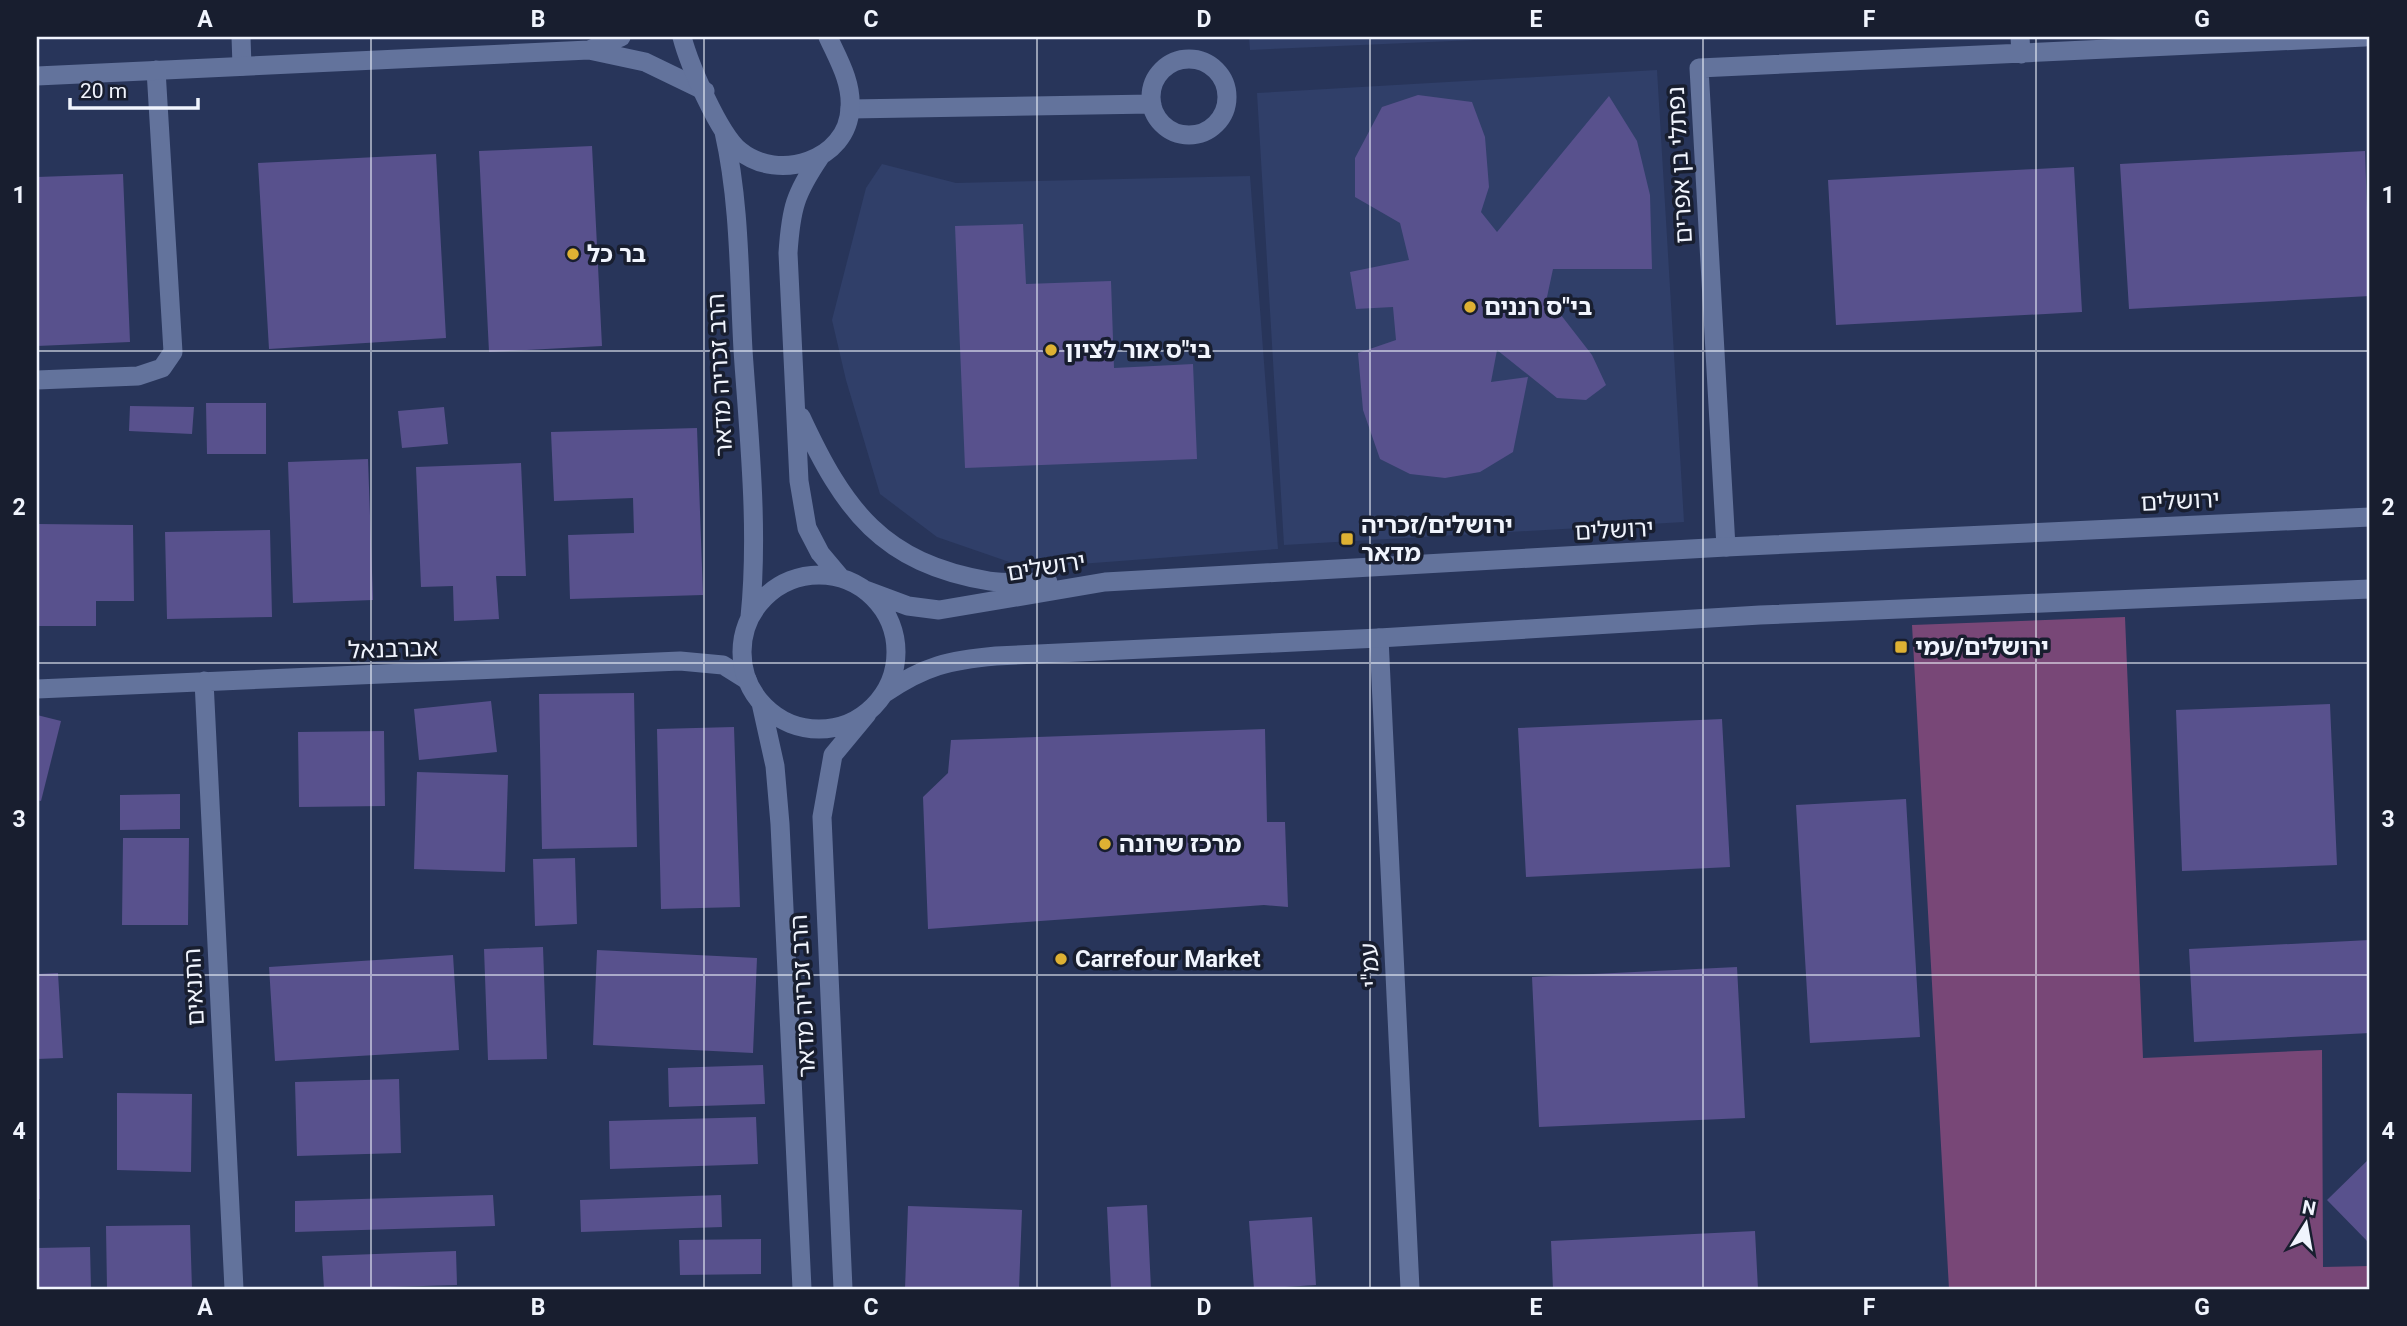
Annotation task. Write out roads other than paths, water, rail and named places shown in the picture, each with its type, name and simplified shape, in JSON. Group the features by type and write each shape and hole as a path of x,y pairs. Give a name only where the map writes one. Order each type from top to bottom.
{"street":[{"path":"241,37 242,66"},
{"path":"589,50 621,37"},
{"path":"682,37 724,132 739,150 758,162 781,167 798,166 820,157"},
{"path":"828,37 849,87 850,109 836,142 820,157 798,189 791,216 788,253 799,481 807,528 820,553 841,578"},
{"name":"נפתלי בן אפרים","path":"1726,547 1699,68 2021,46 2365,37"},
{"path":"37,76 589,50 645,62 705,91"},
{"path":"37,380 138,376 162,368 173,352 156,70"},
{"path":"850,109 1152,104"},
{"name":"הרב זכריה מדאר","path":"724,132 734,199 751,482 754,582 750,617"},
{"path":"796,407 824,468 859,517 905,553 943,570 991,582 1105,582"},
{"name":"ירושלים","path":"865,590 908,606 939,610 1105,582 1726,547 2370,517"},
{"path":"885,693 895,672 898,649 893,626 882,606 865,590 841,578 820,574 798,577 779,586 750,617 743,637 742,659 747,680 761,703 790,723 824,730 846,725 867,713 885,693 906,678 950,660 1760,615 2370,589"},
{"name":"עמ\"י","path":"1379,638 1410,1289"},
{"name":"אברבנאל","path":"37,689 680,661 723,665 747,680"},
{"name":"התנאים","path":"204,681 234,1289"},
{"name":"הרב זכריה מדאר","path":"761,703 775,766 780,824 802,1289"},
{"name":"הרב זכריה מדאר","path":"843,1289 822,817 833,755 867,713"}],"place":[{"name":"בר כל","path":"573,254"},
{"name":"בי\"ס רננים","path":"1470,307"},
{"name":"בי\"ס אור לציון","path":"1051,350"},
{"name":"ירושלים/זכריה מדאר","path":"1347,539"},
{"name":"ירושלים/עמי","path":"1901,647"},
{"name":"מרכז שרונה","path":"1105,844"},
{"name":"Carrefour Market","path":"1061,959"}]}
